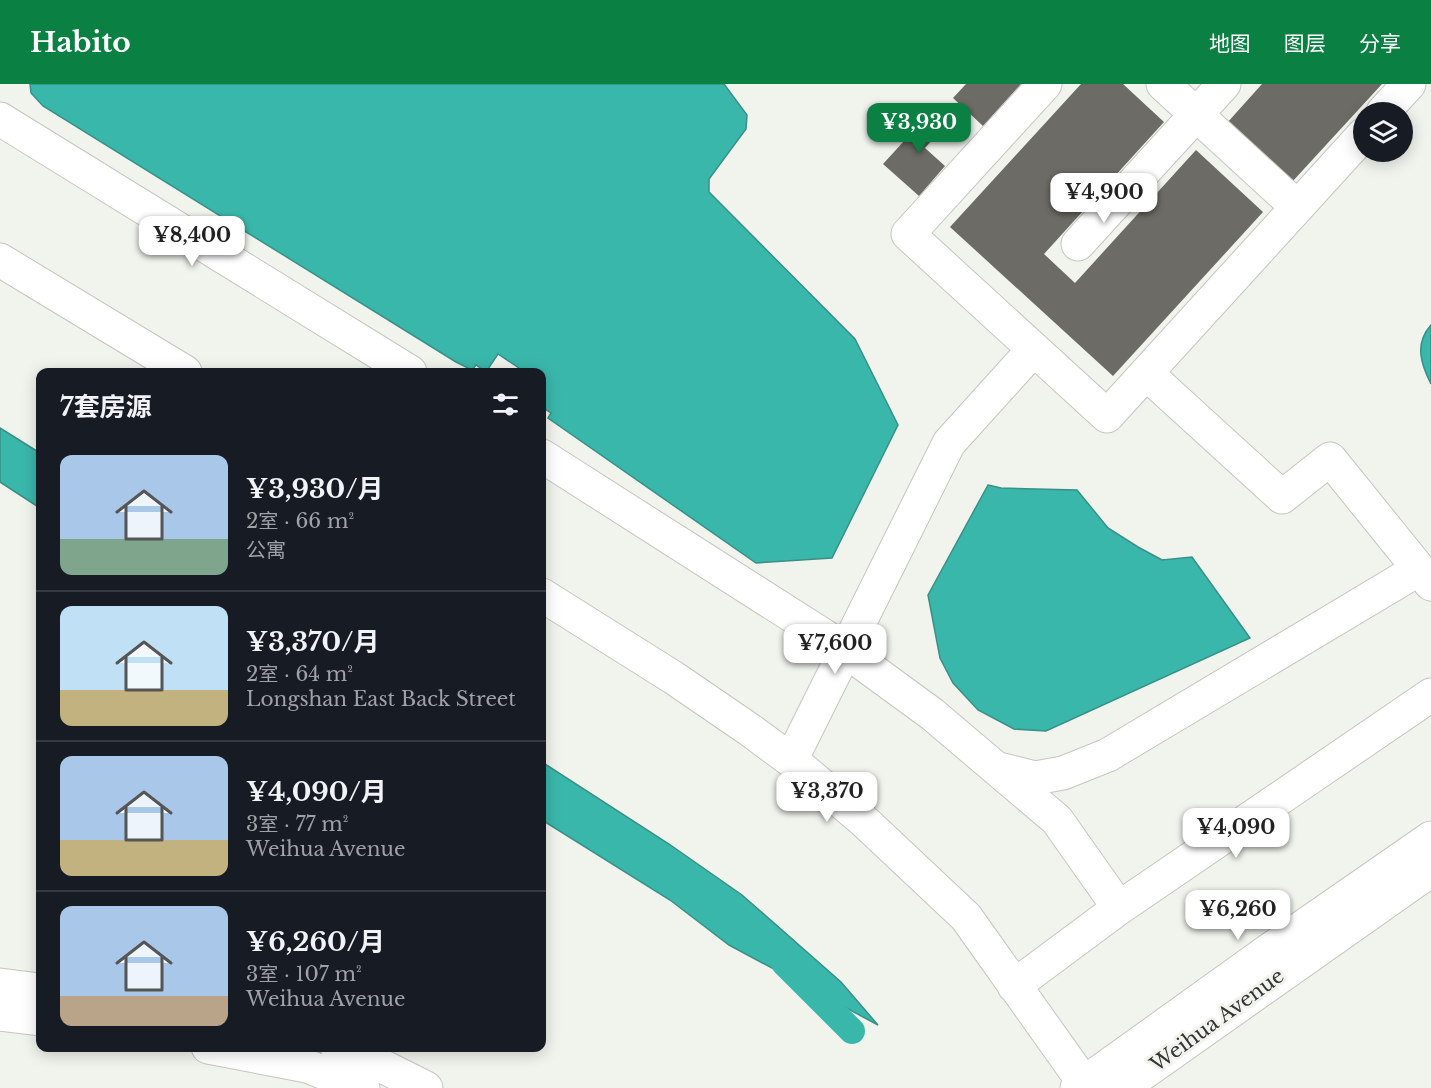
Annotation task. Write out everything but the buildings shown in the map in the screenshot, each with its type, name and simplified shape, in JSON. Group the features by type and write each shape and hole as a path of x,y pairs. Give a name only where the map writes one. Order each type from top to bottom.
{"street":[{"path":"1045,84 908,234 1107,416 1353,146"},
{"path":"1163,84 1297,207"},
{"path":"1077,244 1224,84"},
{"path":"1392,102 1409,84"},
{"path":"0,119 404,368"},
{"path":"0,260 178,368"},
{"path":"790,760 949,442 1034,350"},
{"path":"997,769 1035,778 1063,773 1108,755 1425,576 1330,459 1282,497 1146,373"},
{"path":"546,459 845,651 932,714 1057,819 1119,908"},
{"path":"546,598 674,678 790,760 865,822 966,918 1080,1086"},
{"path":"1014,986 1119,908 1431,695"},
{"name":"Weihua Avenue","path":"1080,1086 1431,838"},
{"name":"Weihua Avenue","path":"1122,1088 1431,870"},
{"path":"0,985 36,990"},
{"path":"0,1014 36,1018"},
{"path":"234,1052 306,1066 363,1088"},
{"path":"350,1052 426,1088"}],"water":[{"path":"30,84 724,84 747,115 746,129 709,179 709,192 855,339 898,425 832,558 756,563 548,418 551,413 546,410 546,368 519,368 498,354 489,368 480,368 476,365 474,368 468,368 456,362 43,106 31,93"},
{"path":"1431,325 1431,384 1422,362 1421,347 1422,339"},
{"path":"0,428 36,450 36,505 0,482"},
{"path":"988,485 1001,488 1077,490 1108,528 1138,547 1162,560 1192,557 1250,638 1046,731 1014,729 978,710 953,683 940,658 928,595"},
{"path":"546,765 669,844 742,895 841,982 878,1025 729,945 670,900 546,822"}],"waterway":[{"path":"784,963 852,1031"}]}
